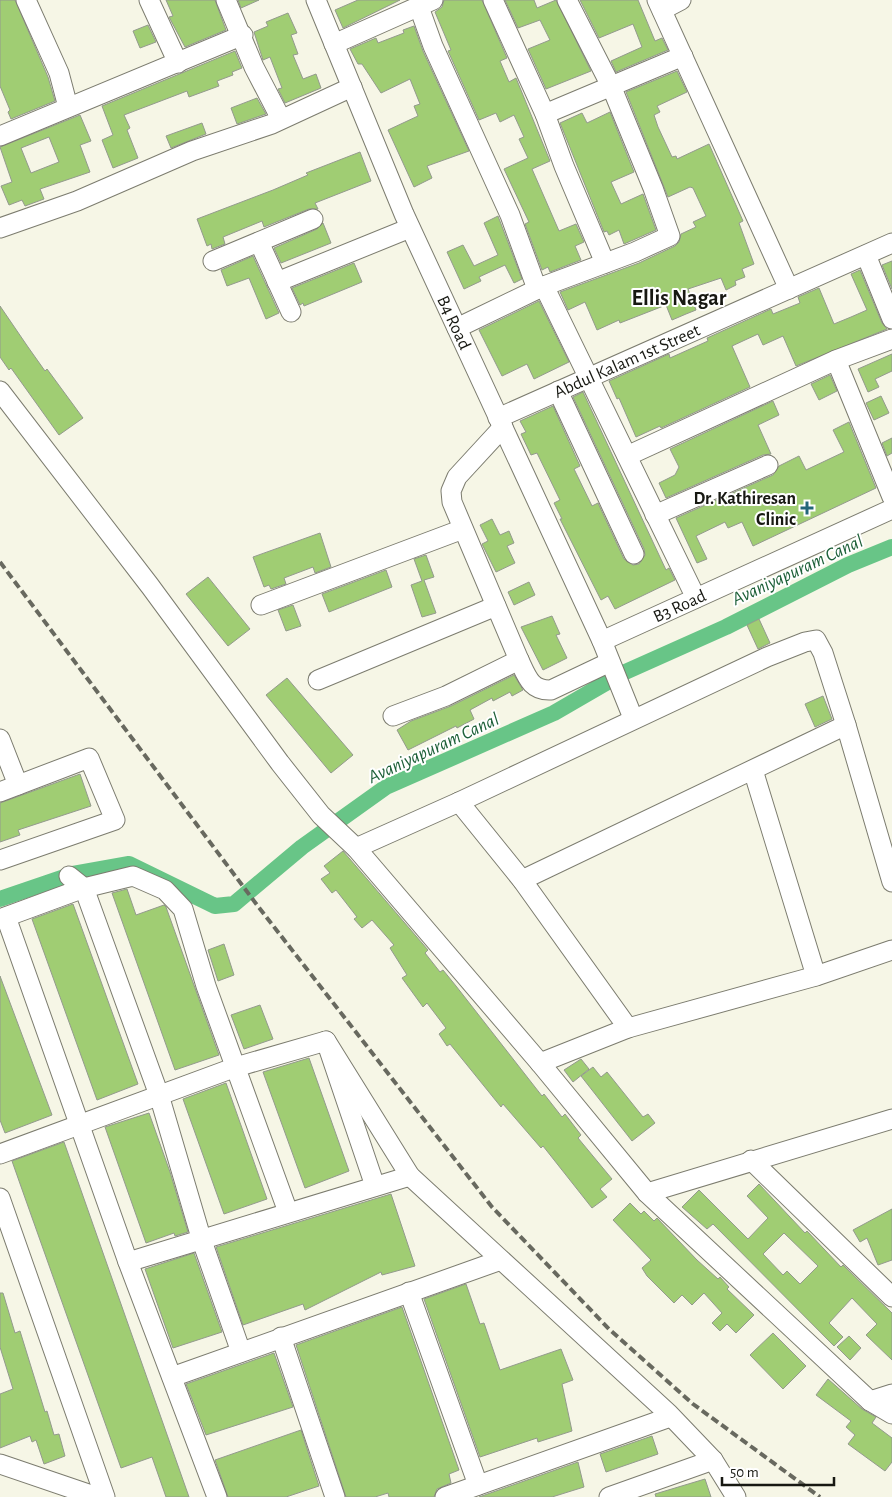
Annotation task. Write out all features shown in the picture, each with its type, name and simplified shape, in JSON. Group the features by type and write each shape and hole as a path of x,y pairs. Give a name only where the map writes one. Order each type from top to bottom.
{"street":[{"path":"26,0 59,72 68,107"},
{"path":"149,0 178,63"},
{"path":"226,0 243,35 254,67 281,119"},
{"name":"B4 Road","path":"316,0 410,228 602,641 633,718"},
{"path":"493,0 545,114 564,166 598,244 597,265"},
{"path":"457,328 541,288 670,236 653,188 612,88 567,0"},
{"path":"681,0 660,5 789,289"},
{"path":"334,44 426,4 433,46 541,288 589,378 696,598"},
{"path":"2,131 68,107 243,35"},
{"path":"545,114 612,88 683,56"},
{"path":"0,228 77,201 192,151 272,124 352,87"},
{"path":"213,261 313,220"},
{"path":"277,282 410,228"},
{"path":"259,242 291,312"},
{"name":"Abdul Kalam 1st Street","path":"500,422 558,392 892,243"},
{"path":"866,255 892,319"},
{"path":"627,456 836,360 892,339"},
{"path":"836,360 891,487"},
{"path":"0,392 150,586 280,763 321,815 356,848 540,1063 647,1193 870,1401 892,1414"},
{"path":"558,392 634,554"},
{"path":"500,422 457,477 451,491 452,502 519,660 528,679 534,687 540,690 551,690 611,665"},
{"path":"655,515 768,465"},
{"name":"B3 Road","path":"602,641 892,509"},
{"path":"261,605 463,529"},
{"path":"318,680 496,606"},
{"path":"356,848 459,802 633,718 767,657 812,640 818,642 823,653 889,861 892,882"},
{"path":"393,716 446,696 519,660"},
{"path":"522,880 846,725"},
{"path":"0,739 18,785"},
{"path":"0,792 89,758 114,820 0,860"},
{"path":"753,770 816,976"},
{"path":"459,802 522,880 628,1028"},
{"path":"69,876 84,888 159,1095 202,1241 241,1352"},
{"path":"217,1497 128,1262 3,918 84,888 133,876 165,890 183,909 206,986 288,1212"},
{"path":"540,1063 628,1028 816,976 892,950"},
{"path":"0,1154 236,1067 326,1041"},
{"path":"326,1041 410,1176 669,1414 713,1460 736,1497"},
{"path":"326,1041 375,1186"},
{"path":"647,1193 751,1160 892,1119"},
{"path":"751,1160 892,1297"},
{"path":"128,1262 410,1176"},
{"path":"0,1198 105,1497"},
{"path":"172,1377 501,1260"},
{"path":"409,1292 478,1485"},
{"path":"281,1337 335,1497"},
{"path":"870,1401 892,1394"},
{"path":"445,1497 670,1417"},
{"path":"609,1497 713,1460"},
{"path":"0,1464 97,1497"}],"building":[{"path":"0,0 15,0 48,77 55,101 11,119 8,112 10,110 0,86"},
{"path":"166,0 215,0 226,30 185,47 169,17 173,16"},
{"path":"238,0 259,0 241,8"},
{"path":"358,0 400,0 343,28 335,10"},
{"path":"444,0 482,0 507,58 500,61 509,82 516,78 550,161 532,169 559,231 576,224 584,242 575,246 581,260 550,272 548,267 542,270 525,224 529,222 504,169 528,158 519,139 524,137 514,115 500,122 496,113 479,120 448,51 451,50 435,12 442,7"},
{"path":"505,0 534,0 537,8 556,0 591,71 546,89 528,49 550,40 540,20 518,28"},
{"path":"580,0 638,0 655,41 662,38 668,50 616,72 611,61 642,47 633,24 599,38"},
{"path":"288,13 297,33 291,35 298,54 293,55 303,79 316,74 321,88 285,103 278,89 282,88 270,57 263,60 254,32 268,26 266,22"},
{"path":"148,25 156,42 140,48 133,31"},
{"path":"414,26 423,51 469,151 427,166 432,178 414,187 388,130 418,116 414,106 420,104 410,79 381,93 362,64 358,64 350,49 376,38 378,43 404,33 403,30"},
{"path":"235,51 242,68 232,72 233,75 217,81 219,86 189,97 187,91 124,115 130,128 127,130 138,158 113,168 102,140 113,135 102,106"},
{"path":"677,71 687,92 657,106 660,112 654,115 658,127 672,157 676,156 677,159 709,144 743,221 739,223 754,264 742,269 745,277 735,281 736,285 726,290 721,278 688,289 696,310 672,320 666,305 620,323 619,320 597,330 585,302 568,310 560,292 639,263 675,246 679,242 681,234 696,227 693,222 706,216 693,188 690,187 668,197 626,92"},
{"path":"257,98 266,114 237,124 231,108"},
{"path":"610,112 634,172 611,182 621,204 643,194 656,230 624,244 619,230 609,235 607,231 604,232 560,123 582,113 587,123"},
{"path":"80,115 91,141 80,145 90,172 40,189 44,199 25,206 22,200 9,205 1,186 12,182 0,147","holes":["49,137 59,162 31,173 21,148"]},
{"path":"202,123 206,134 171,148 166,136"},
{"path":"360,152 371,181 315,203 318,209 309,209 264,227 262,221 223,237 225,244 212,249 211,244 207,246 197,219 273,190 308,175 306,173"},
{"path":"498,216 522,279 514,283 505,265 479,277 481,281 464,289 447,252 463,245 474,266 498,255 484,223"},
{"path":"323,223 331,243 281,263 274,248 317,229"},
{"path":"253,256 279,313 266,319 249,278 227,286 221,270"},
{"path":"892,261 892,289 882,265"},
{"path":"354,263 362,282 304,306 303,303 300,305 292,288"},
{"path":"860,270 882,323 887,329 796,366 783,336 763,345 758,334 732,346 750,387 661,428 660,426 636,437 619,398 617,399 609,381 669,354 670,358 708,341 707,338 771,309 773,314 800,303 798,297 819,288 834,324 867,310 851,274"},
{"path":"539,301 569,362 534,379 527,364 502,376 479,330"},
{"path":"0,306 45,371 47,369 83,418 59,435 11,368 9,370 0,357"},
{"path":"892,354 892,371 875,379 879,387 868,392 858,369"},
{"path":"830,375 837,391 819,400 811,384"},
{"path":"583,392 666,570 669,568 675,580 615,609 608,596 601,600 560,519 562,519 554,503 560,500 537,453 531,455 521,434 526,432 520,421 553,406 580,466 574,469 592,506 598,503 624,559 633,565 639,564 645,555 644,549 573,397"},
{"path":"881,396 889,413 874,420 866,403"},
{"path":"773,401 779,415 758,425 771,454 763,455 666,498 659,483 675,475 679,467 670,449"},
{"path":"849,422 876,488 753,546 742,522 728,528 725,522 696,536 707,559 697,563 676,518 773,475 779,466 799,456 806,470 844,452 833,430"},
{"path":"892,438 892,453 887,456 882,443"},
{"path":"492,519 500,535 509,531 514,543 507,546 515,563 496,572 482,544 488,541 480,525"},
{"path":"320,533 331,567 315,573 313,567 284,578 286,584 271,589 269,585 264,587 253,557"},
{"path":"426,555 434,577 424,580 436,613 422,617 411,585 422,581 414,559"},
{"path":"386,570 392,587 329,612 322,594"},
{"path":"208,577 250,629 228,646 186,594"},
{"path":"529,582 535,595 514,605 508,592"},
{"path":"293,605 301,626 286,631 278,610"},
{"path":"552,616 560,634 556,635 567,658 543,670 521,627"},
{"path":"759,619 770,643 758,649 747,625"},
{"path":"514,675 523,690 512,696 510,692 493,701 492,698 470,710 474,719 408,750 397,730 411,721 451,706"},
{"path":"287,678 353,755 331,773 266,695"},
{"path":"823,696 832,719 815,727 805,704"},
{"path":"80,774 91,806 18,830 20,835 0,842 0,803"},
{"path":"343,851 428,950 425,953 440,972 443,970 542,1096 544,1094 562,1117 565,1114 581,1135 578,1138 612,1179 600,1189 607,1197 592,1208 543,1146 541,1148 503,1104 501,1107 450,1044 447,1046 439,1034 446,1028 427,1003 423,1007 402,978 407,975 390,948 394,945 372,920 362,928 354,919 357,917 336,890 332,893 321,879 330,873 324,866"},
{"path":"127,889 136,915 164,905 166,907 219,1055 175,1070 112,893"},
{"path":"73,904 138,1084 97,1100 32,919"},
{"path":"224,944 234,975 218,981 208,950"},
{"path":"0,976 52,1115 5,1133 0,1120"},
{"path":"260,1005 273,1039 244,1049 231,1015"},
{"path":"309,1058 349,1171 305,1188 263,1072"},
{"path":"581,1059 589,1069 573,1082 564,1070"},
{"path":"593,1067 601,1077 607,1072 643,1117 648,1114 655,1123 632,1141 581,1076"},
{"path":"226,1083 267,1199 224,1214 183,1099"},
{"path":"149,1113 170,1172 188,1232 175,1236 174,1233 146,1243 105,1127"},
{"path":"64,1142 189,1497 166,1497 152,1457 121,1468 12,1161"},
{"path":"759,1184 805,1233 807,1231 841,1267 843,1265 892,1313 892,1360 866,1335 877,1324 852,1298 829,1323 843,1337 834,1346 713,1224 707,1229 682,1207 699,1190 748,1239 768,1218 747,1196","holes":["784,1233 818,1266 800,1284 787,1271 783,1275 763,1254"]},
{"path":"391,1194 415,1266 382,1275 381,1272 305,1310 303,1304 243,1325 216,1247"},
{"path":"630,1203 641,1214 644,1211 654,1221 657,1218 697,1260 718,1279 720,1277 729,1287 727,1289 754,1315 736,1333 727,1324 720,1331 712,1323 722,1313 704,1293 692,1305 682,1295 674,1303 647,1276 642,1268 651,1260 613,1220"},
{"path":"892,1209 892,1260 878,1265 867,1238 860,1242 853,1230"},
{"path":"194,1253 222,1332 173,1348 145,1269"},
{"path":"466,1284 480,1324 484,1323 500,1370 561,1349 573,1380 562,1384 572,1431 538,1442 537,1438 480,1457 424,1299"},
{"path":"0,1293 3,1293 15,1333 20,1331 45,1412 47,1411 54,1435 59,1434 65,1456 44,1464 36,1440 32,1442 30,1436 0,1448 0,1394 13,1389 0,1347"},
{"path":"402,1307 459,1470 449,1474 451,1483 437,1489 434,1497 389,1497 388,1493 375,1497 346,1497 296,1345"},
{"path":"773,1333 806,1366 783,1389 750,1355"},
{"path":"849,1336 861,1348 850,1360 837,1347"},
{"path":"274,1353 293,1407 206,1435 186,1384"},
{"path":"828,1379 862,1409 876,1417 872,1423 892,1438 892,1462 885,1471 848,1444 855,1435 846,1427 851,1421 816,1395"},
{"path":"301,1430 319,1486 286,1497 228,1497 215,1460"},
{"path":"652,1436 658,1454 606,1472 600,1454"},
{"path":"578,1462 584,1487 552,1497 479,1497"},
{"path":"705,1479 711,1497 656,1497 655,1494"}],"waterway":[{"name":"Avaniyapuram Canal","path":"0,899 73,874 129,864 215,906 234,904 302,847 386,787 554,713 623,673 726,627 848,565 892,547"}],"railway":[{"path":"0,562 257,905 492,1207 609,1329 693,1404 820,1497"}],"place":[{"name":"Dr. Kathiresan Clinic","path":"807,508"}],"district":[{"name":"Ellis Nagar","path":"679,297"}]}
